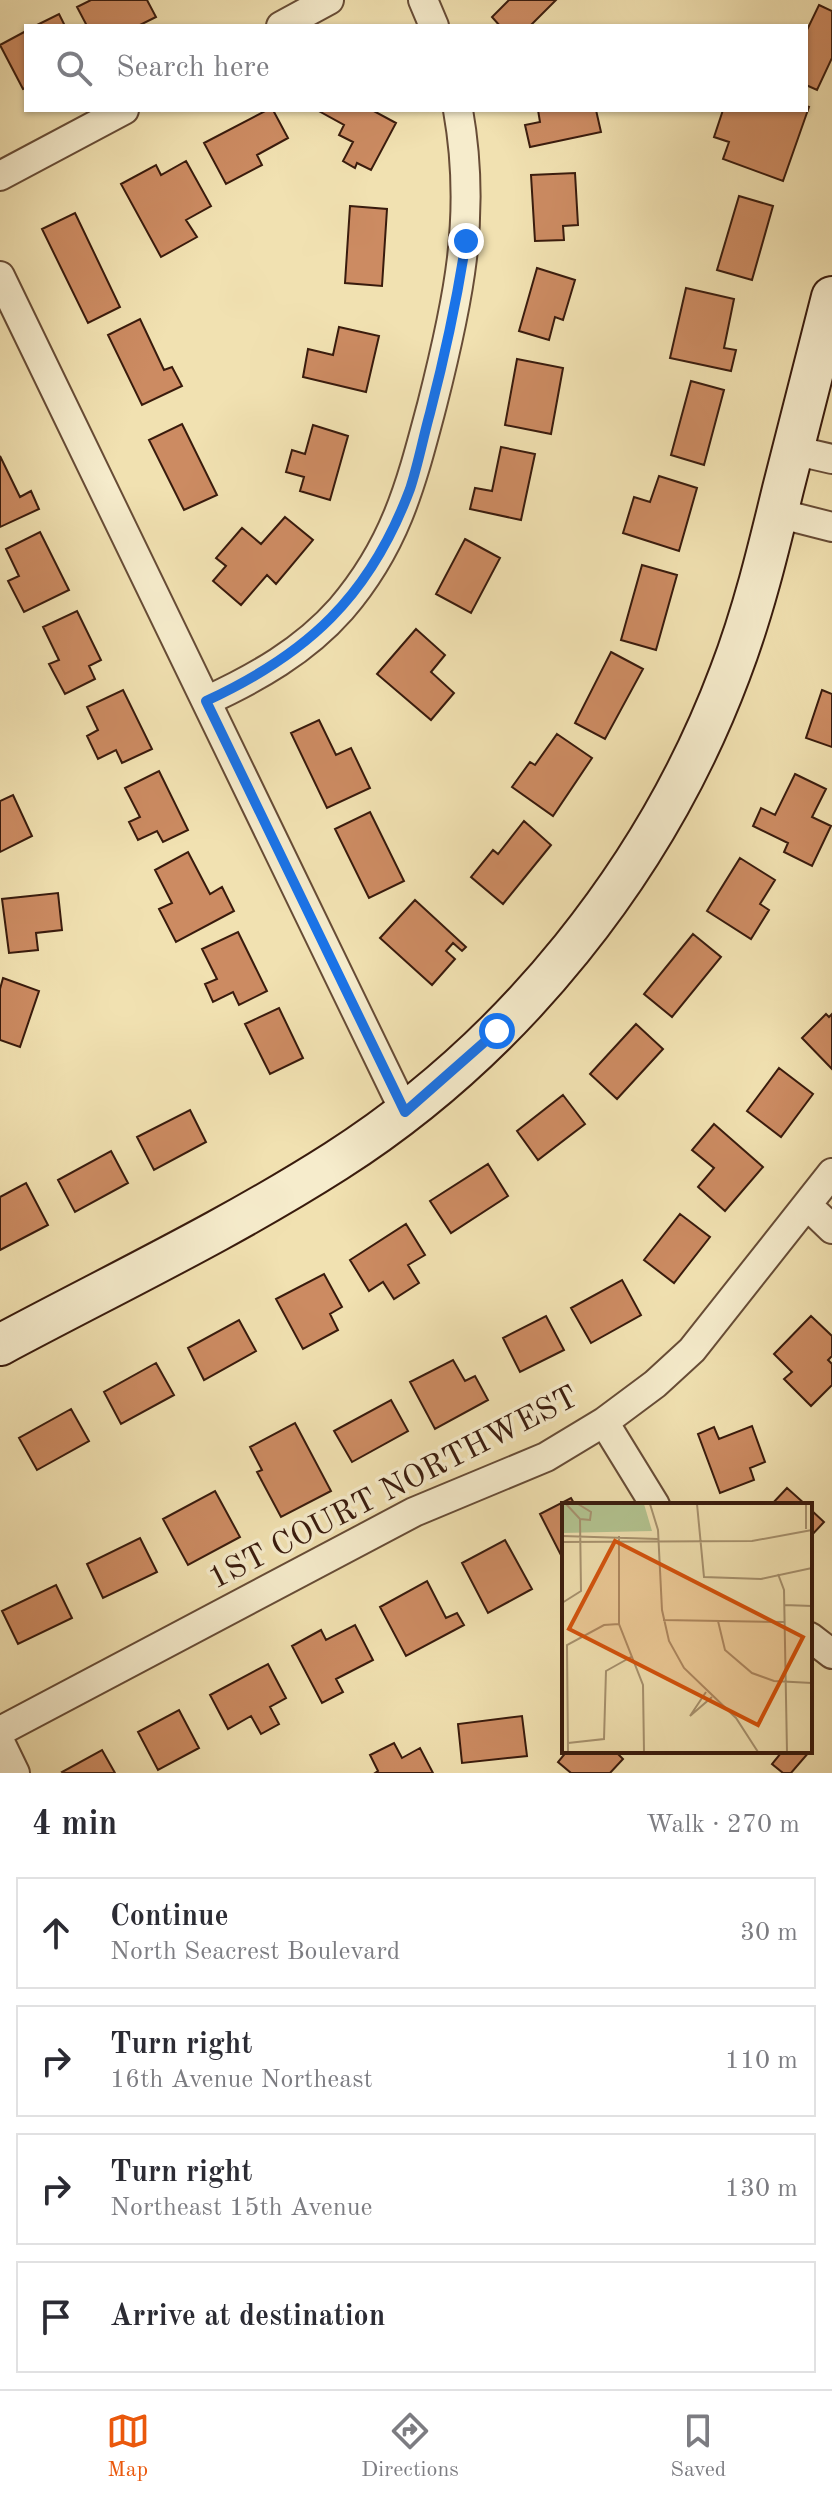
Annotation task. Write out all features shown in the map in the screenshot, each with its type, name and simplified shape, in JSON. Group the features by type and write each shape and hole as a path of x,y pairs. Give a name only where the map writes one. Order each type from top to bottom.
{"street":[{"path":"285,24 329,0"},
{"path":"423,0 433,24"},
{"path":"0,176 120,112"},
{"path":"206,701 248,681 288,656 324,625 370,571 393,530 411,486 457,305 466,241 466,189 458,112"},
{"path":"0,276 405,1112"},
{"path":"0,1345 268,1202 338,1159 405,1112 497,1031 539,986 603,907 648,839 689,767 730,674 756,597 832,297"},
{"path":"793,450 832,459"},
{"path":"777,513 832,527"},
{"name":"1ST COURT NORTHWEST","path":"0,1731 414,1512 546,1457 604,1422 655,1384 692,1350 832,1173"},
{"path":"807,1205 832,1229"},
{"path":"604,1422 654,1503"},
{"path":"812,1639 832,1654"},
{"path":"0,1742 15,1773"}],"building":[{"path":"91,0 147,0 156,17 142,24 86,24 77,7"},
{"path":"509,0 556,0 532,24 498,24 492,17"},
{"path":"819,5 832,11 832,58 817,90 808,86 808,28"},
{"path":"59,14 64,24 39,24"},
{"path":"24,32 24,89 23,89 0,45"},
{"path":"263,112 274,112 288,138 257,155 262,165 226,184 204,143"},
{"path":"321,112 376,112 396,123 371,170 357,163 355,168 343,161 353,142 339,135 344,125"},
{"path":"538,112 596,112 601,132 530,147 525,125 540,122"},
{"path":"722,112 807,112 783,181 723,159 729,142 714,137"},
{"path":"186,161 211,206 186,220 197,237 161,257 121,184 156,165 161,175"},
{"path":"575,173 578,225 563,226 564,240 535,241 531,175"},
{"path":"739,196 773,206 752,280 717,270"},
{"path":"350,206 387,209 382,286 345,283"},
{"path":"75,213 120,307 88,323 42,229"},
{"path":"537,268 575,280 563,320 555,317 549,340 519,331"},
{"path":"686,288 734,299 724,348 736,350 731,371 670,358"},
{"path":"140,319 164,370 172,367 182,386 142,405 108,335"},
{"path":"339,327 379,336 366,392 303,377 308,349 333,355"},
{"path":"517,359 563,368 551,434 505,425"},
{"path":"691,381 724,390 704,465 671,455"},
{"path":"182,424 217,495 184,510 149,440"},
{"path":"313,425 348,436 330,500 300,491 304,477 286,472 292,450 305,454"},
{"path":"501,447 535,454 521,520 470,509 475,488 492,491"},
{"path":"0,456 20,497 31,491 39,509 0,527"},
{"path":"659,476 697,488 679,551 623,533 634,497 650,502"},
{"path":"285,517 313,540 276,584 267,575 241,605 213,581 226,566 216,558 242,528 261,544"},
{"path":"40,532 69,590 24,612 8,581 19,576 6,549"},
{"path":"465,539 500,558 471,613 436,594"},
{"path":"642,565 677,575 656,650 621,640"},
{"path":"77,611 101,660 89,666 95,679 65,694 49,664 59,660 43,627"},
{"path":"416,629 445,655 431,672 454,693 431,720 377,674"},
{"path":"611,652 643,669 605,739 575,723"},
{"path":"123,690 152,749 122,763 116,750 98,759 87,736 98,730 87,707"},
{"path":"822,690 832,694 832,747 806,738"},
{"path":"319,720 336,755 351,748 370,788 327,808 291,733"},
{"path":"557,734 592,758 553,816 512,787 530,762 535,765"},
{"path":"159,771 188,830 163,842 157,831 138,840 129,822 140,817 125,788"},
{"path":"795,774 826,789 812,817 831,826 812,866 784,852 788,843 753,826 761,808 775,815"},
{"path":"13,795 32,836 0,852 0,801"},
{"path":"370,812 404,881 369,898 335,829"},
{"path":"524,821 551,845 503,904 471,877 493,850 498,854"},
{"path":"188,852 210,894 222,887 234,911 176,942 159,909 172,903 155,870"},
{"path":"740,858 775,880 760,904 769,910 751,939 707,911"},
{"path":"58,893 62,930 36,933 38,950 9,953 2,899"},
{"path":"415,900 466,947 462,951 453,943 446,951 455,959 432,985 380,938"},
{"path":"238,932 267,991 239,1005 233,992 213,1002 205,984 217,979 202,949"},
{"path":"693,934 721,957 672,1017 644,994"},
{"path":"3,978 39,991 20,1047 0,1040 0,989"},
{"path":"279,1008 303,1058 270,1074 245,1024"},
{"path":"826,1014 829,1017 832,1014 832,1069 802,1038"},
{"path":"636,1024 663,1049 617,1099 590,1074"},
{"path":"779,1068 813,1094 781,1137 747,1111"},
{"path":"563,1095 585,1124 538,1160 517,1131"},
{"path":"190,1110 206,1142 154,1170 137,1137"},
{"path":"714,1124 763,1167 725,1211 698,1187 714,1168 692,1150"},
{"path":"111,1151 128,1183 75,1212 58,1180"},
{"path":"488,1164 508,1196 451,1233 430,1201"},
{"path":"26,1183 48,1225 0,1250 0,1197"},
{"path":"680,1214 710,1237 674,1283 644,1260"},
{"path":"406,1224 425,1255 408,1265 419,1283 394,1299 383,1282 369,1291 350,1260"},
{"path":"324,1274 342,1307 330,1314 338,1330 303,1349 276,1299"},
{"path":"622,1280 641,1315 591,1343 571,1308"},
{"path":"546,1316 564,1350 520,1372 503,1338"},
{"path":"811,1316 832,1336 832,1356 828,1360 832,1364 832,1385 811,1406 784,1379 792,1372 774,1354"},
{"path":"239,1320 256,1351 204,1380 188,1348"},
{"path":"453,1360 465,1381 475,1376 488,1400 435,1429 410,1382"},
{"path":"156,1363 174,1395 121,1424 104,1392"},
{"path":"391,1400 408,1431 352,1462 334,1431"},
{"path":"71,1409 89,1441 37,1470 19,1438"},
{"path":"295,1423 331,1491 281,1517 257,1472 262,1470 250,1447"},
{"path":"752,1426 765,1462 750,1468 754,1480 720,1493 698,1434 714,1427 719,1439"},
{"path":"787,1488 804,1503 773,1503"},
{"path":"215,1491 240,1537 188,1565 163,1519"},
{"path":"571,1498 574,1503 562,1503 562,1557 540,1514"},
{"path":"812,1511 824,1522 812,1535"},
{"path":"140,1538 157,1572 103,1598 87,1564"},
{"path":"505,1540 532,1589 488,1613 462,1563"},
{"path":"427,1581 446,1618 457,1613 464,1625 406,1656 380,1607"},
{"path":"56,1585 72,1618 18,1644 2,1611"},
{"path":"355,1625 373,1660 336,1679 343,1692 322,1703 292,1646 321,1630 326,1640"},
{"path":"268,1664 286,1698 270,1707 279,1724 261,1734 251,1716 228,1729 210,1695"},
{"path":"179,1710 199,1748 158,1770 138,1732"},
{"path":"522,1716 527,1756 462,1763 458,1724"},
{"path":"394,1743 402,1758 420,1748 433,1773 375,1773 378,1771 370,1755"},
{"path":"102,1750 115,1773 62,1772"},
{"path":"565,1753 617,1753 623,1759 610,1773 571,1773 558,1762"},
{"path":"781,1753 808,1753 791,1773 783,1773 772,1764"}],"route":[{"path":"466,241 457,305 411,486 393,530 370,571 341,608 288,656 248,681 206,701 405,1112 497,1031"}]}
